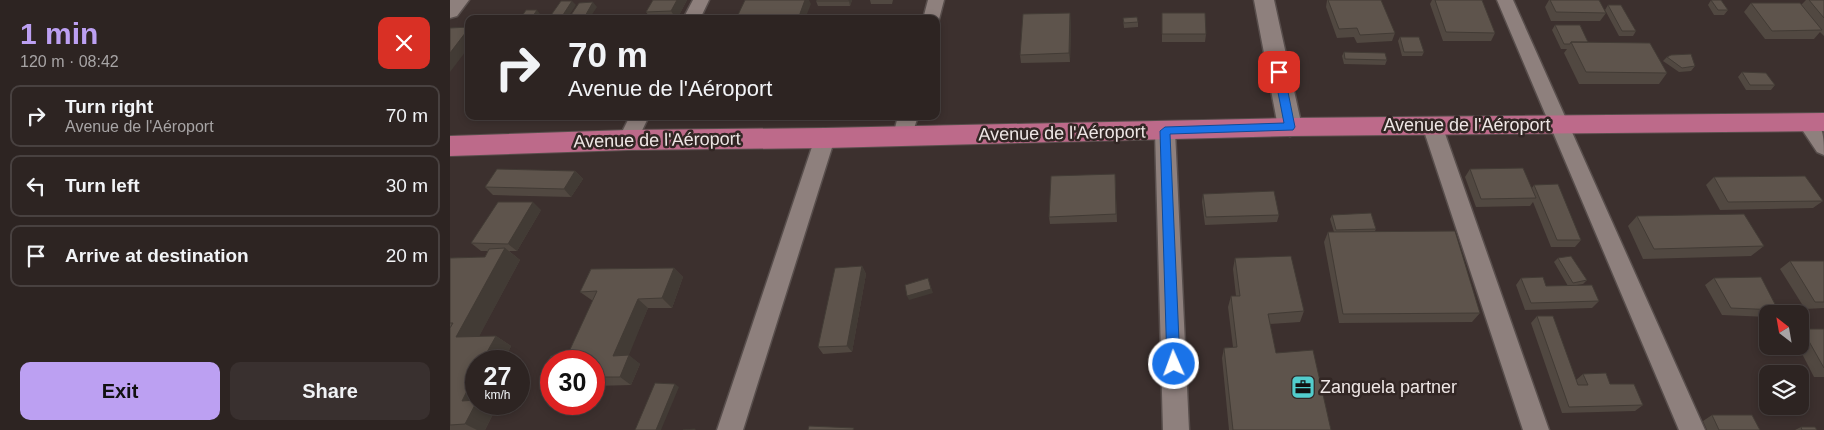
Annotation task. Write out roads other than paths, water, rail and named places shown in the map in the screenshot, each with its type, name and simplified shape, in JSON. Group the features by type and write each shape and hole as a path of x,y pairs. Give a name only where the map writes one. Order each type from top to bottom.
{"main road":[{"name":"Avenue de l'Aéroport","path":"450,146 628,140 825,138 906,126 1165,131 1432,125 1816,122"}],"street":[{"path":"450,11 459,0"},
{"path":"693,15 701,0"},
{"path":"933,15 936,0"},
{"path":"1264,0 1290,127"},
{"path":"1505,0 1692,430"},
{"path":"628,140 638,120"},
{"path":"1816,122 1824,147"},
{"path":"1432,125 1536,430"},
{"path":"1165,131 1176,430"},
{"path":"730,430 825,138"}],"place":[{"name":"Zanguela partner","path":"1303,387"}]}
